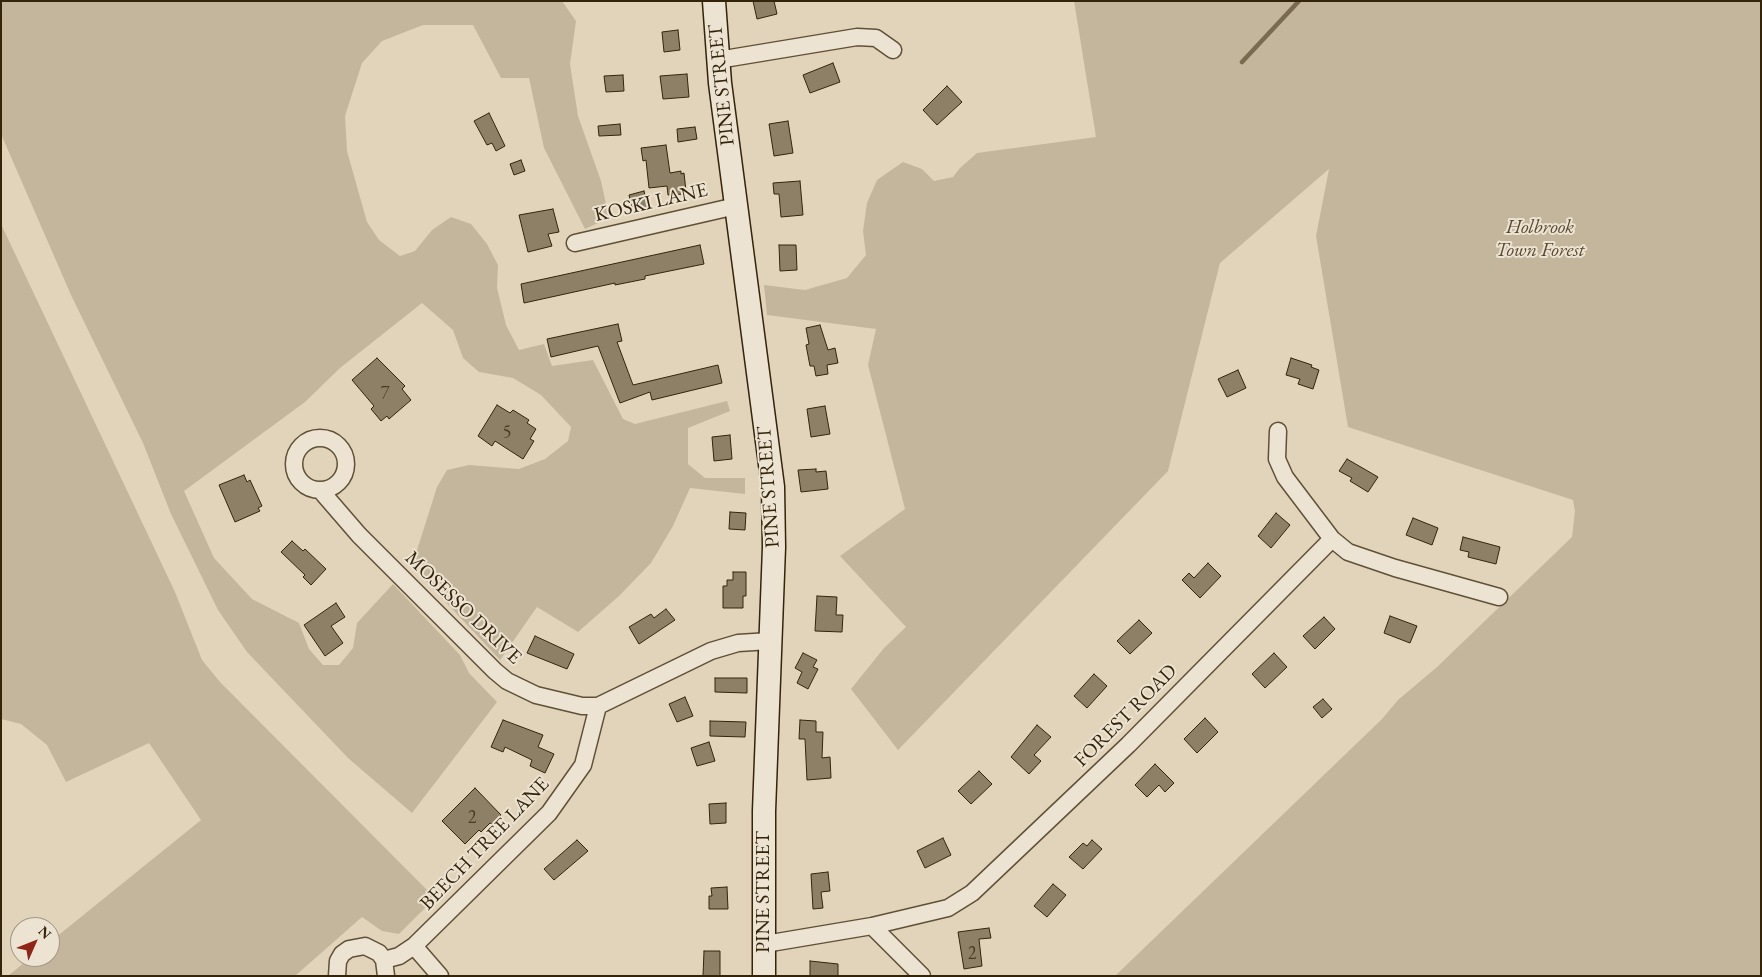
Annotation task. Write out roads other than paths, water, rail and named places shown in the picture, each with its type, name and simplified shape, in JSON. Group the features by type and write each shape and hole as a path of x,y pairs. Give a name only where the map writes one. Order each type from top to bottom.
{"main road":[{"name":"PINE STREET","path":"714,1 718,60 772,487 774,531 764,811 764,976"}],"street":[{"path":"718,60 857,37 876,38 893,50"},
{"name":"KOSKI LANE","path":"575,243 736,206"},
{"path":"1278,431 1277,459 1285,477 1332,539 1348,552 1395,568 1499,597"},
{"name":"MOSESSO DRIVE","path":"321,491 359,536 507,681 536,695 582,706 598,706"},
{"name":"FOREST ROAD","path":"765,944 872,926 948,908 972,893 1128,745 1332,539"},
{"path":"598,706 711,651 738,643 770,641"},
{"name":"BEECH TREE LANE","path":"336,976 338,961 342,954 357,946 373,948 385,968 414,946 550,813 565,794 583,765 598,706"},
{"path":"872,926 922,976"},
{"path":"414,946 440,976"}],"waterway":[{"path":"1242,62 1299,1"}],"park label":[{"name":"Holbrook Town Forest","path":"1540,240"}]}
